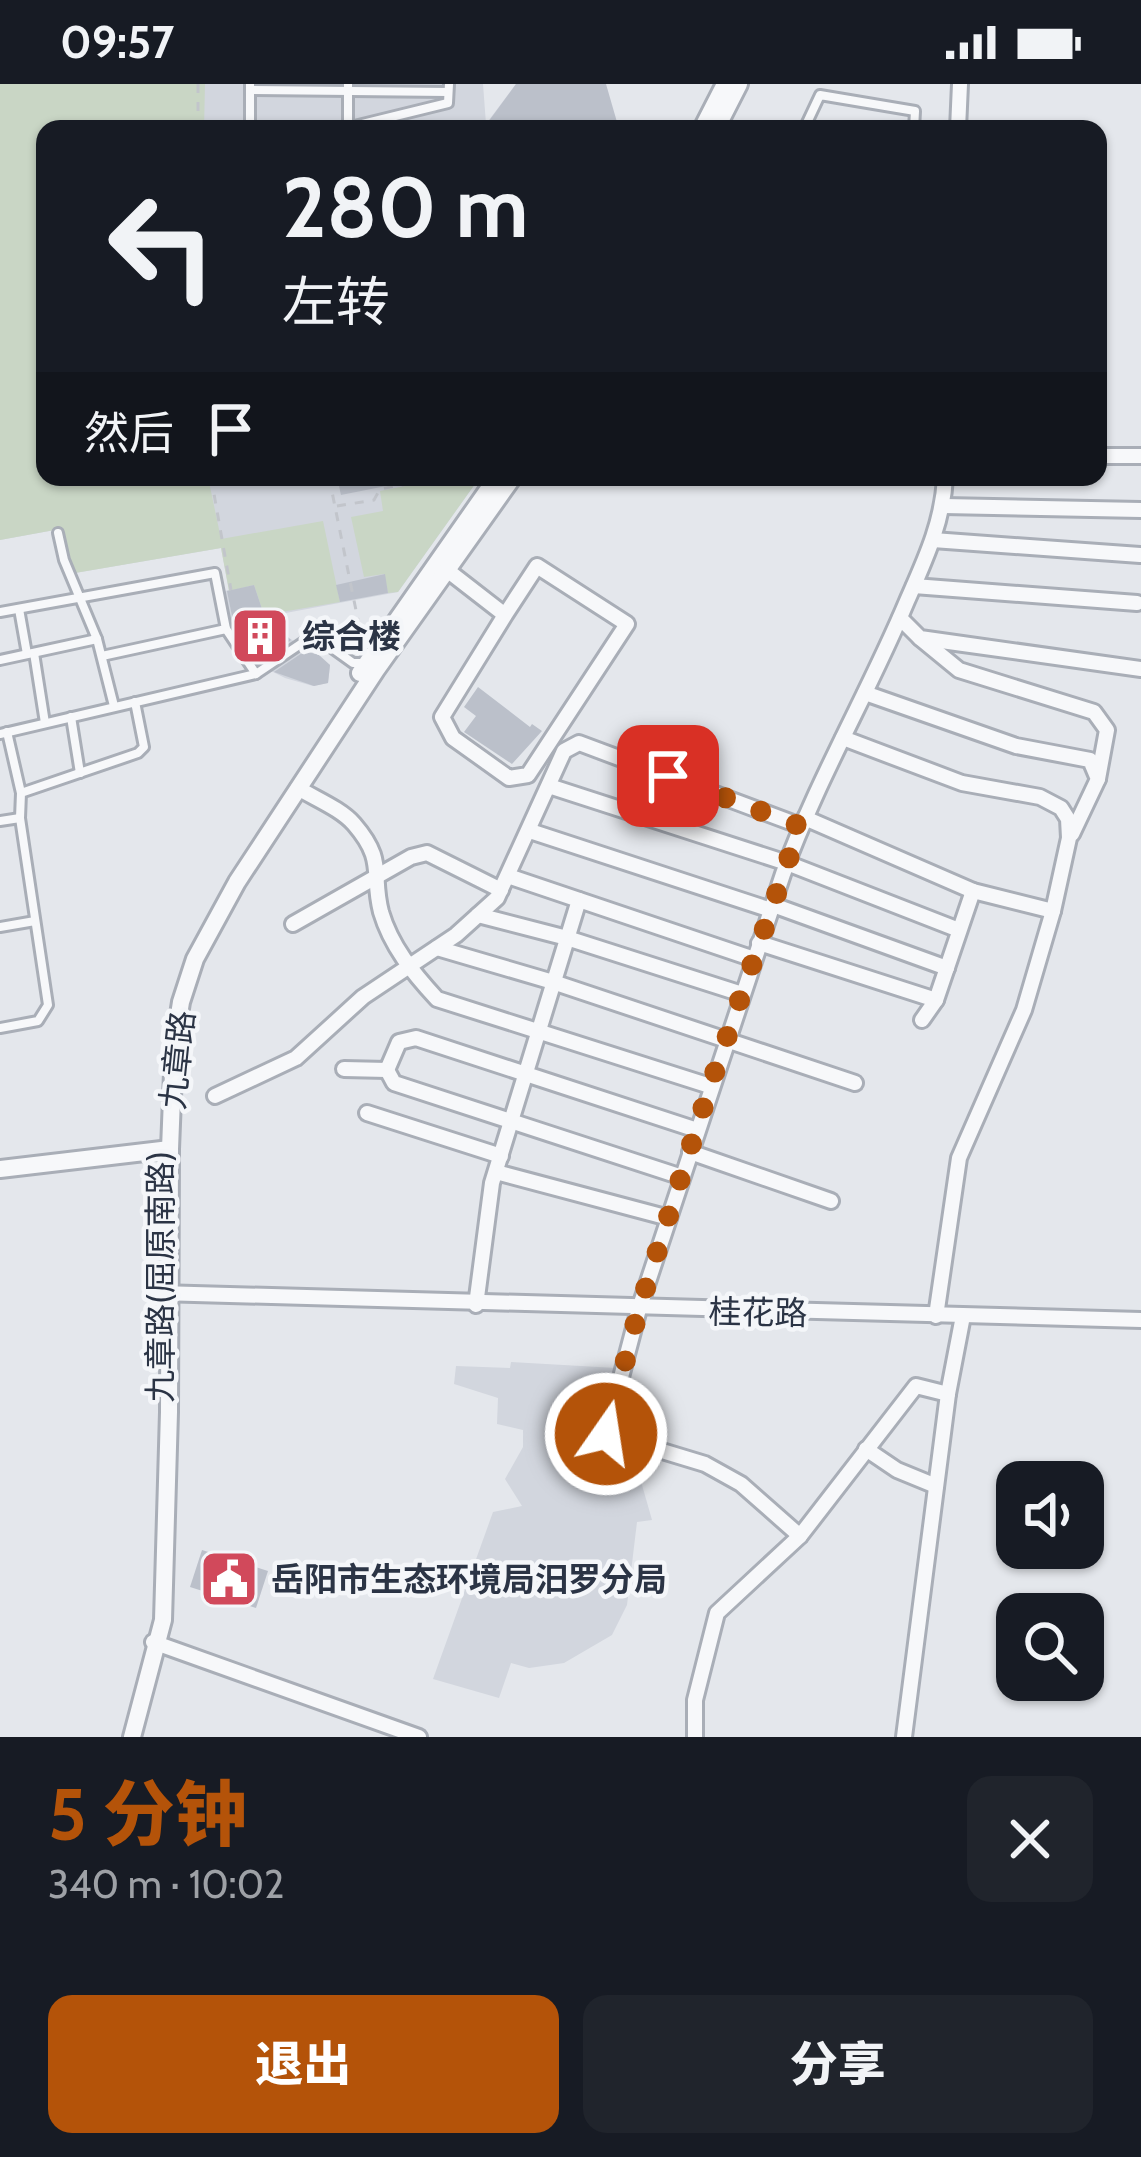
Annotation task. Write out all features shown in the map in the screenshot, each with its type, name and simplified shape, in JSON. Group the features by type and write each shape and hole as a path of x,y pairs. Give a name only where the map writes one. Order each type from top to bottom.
{"street":[{"path":"707,120 725,84"},
{"path":"721,120 739,84"},
{"path":"958,120 960,84"},
{"path":"1107,456 1141,457"},
{"name":"九章路(屈原南路)","path":"165,1149 163,1046 184,960 231,874 367,663 491,486"},
{"name":"九章路","path":"128,1737 165,1597 170,1412 163,1293 165,1149 181,1002 195,958 237,882 507,486"},
{"path":"800,1536 741,1484 705,1465 606,1434 639,1309 787,863 914,586 944,506 945,486"},
{"path":"944,506 1141,510"},
{"path":"933,540 1140,555"},
{"path":"537,566 628,624 528,776 509,778 453,738 442,717 505,615 537,566"},
{"path":"447,570 505,615"},
{"path":"914,586 1137,602"},
{"path":"900,618 959,670 1094,712 1107,730 1098,779 1070,838 1024,1010 959,1158 936,1316"},
{"path":"920,638 1141,669"},
{"path":"865,693 1016,746 1090,760 1098,779"},
{"path":"843,737 962,783 1040,797 1061,808 1070,838"},
{"path":"215,1096 296,1058 363,997 478,915 504,883 565,752 579,743 802,822 973,890 1053,910"},
{"path":"549,786 787,863 959,930"},
{"path":"298,788 349,818 378,862 381,911 408,968 437,999 710,1086"},
{"path":"530,831 947,968"},
{"path":"293,924 411,857 427,853 504,883 579,900 754,959"},
{"path":"922,1019 936,1000 973,890"},
{"path":"476,1304 500,1156 579,900"},
{"path":"478,915 742,994"},
{"path":"759,943 936,1000"},
{"path":"437,948 855,1083"},
{"path":"387,1070 399,1042 416,1038 697,1130"},
{"path":"344,1069 387,1070"},
{"path":"387,1070 394,1083 682,1177"},
{"path":"367,1113 500,1156"},
{"path":"0,1169 165,1149"},
{"path":"690,1152 831,1201"},
{"path":"496,1172 670,1218"},
{"name":"桂花路","path":"163,1293 1141,1320"},
{"path":"904,1737 948,1394 963,1316"},
{"path":"694,1737 695,1700 717,1613 800,1536 916,1385 948,1394"},
{"path":"866,1449 896,1470 936,1486"},
{"path":"156,1643 419,1737"}],"lane":[{"path":"250,120 250,87 449,88 448,103 378,120"},
{"path":"346,120 348,87"},
{"path":"808,120 820,95 915,111 914,120"},
{"path":"58,533 64,560 97,639 114,706"},
{"path":"0,612 215,573 226,629 256,674"},
{"path":"19,609 45,723"},
{"path":"102,656 226,629"},
{"path":"0,1028 38,1021 48,1005 20,818 21,793 4,733 256,674 314,635 353,663 367,663"},
{"path":"0,659 97,639"},
{"path":"21,793 138,753 144,747 135,702"},
{"path":"71,717 80,773"},
{"path":"0,821 20,818"},
{"path":"0,927 35,921"}],"path":[{"path":"198,84 198,120"},
{"path":"213,486 231,590"},
{"path":"331,486 367,663"},
{"path":"335,506 374,500 380,489 396,486"}],"shaded area":[{"path":"0,84 483,84 486,120 36,120 36,486 474,486 398,592 275,615 280,632 330,665 328,683 313,686 285,678 259,665 237,640 226,620 221,592 229,590 221,548 75,573 60,529 0,540"},
{"path":"516,84 598,120 489,120"},
{"path":"511,1362 616,1368 594,1435 637,1449 622,1452 630,1473 638,1471 652,1520 637,1522 627,1605 612,1635 564,1663 529,1668 511,1663 499,1698 433,1679 493,1512 522,1506 505,1479 523,1447 523,1430 497,1424 498,1398 454,1384 456,1366 510,1368"}],"green space":[{"path":"0,84 205,84 204,120 36,120 36,486 210,486 221,539 323,521 340,602 264,615 254,585 229,591 221,548 75,573 60,529 0,540"},
{"path":"405,486 474,486 398,592 388,593 384,574 364,577 351,517 383,511 380,491"}],"building":[{"path":"516,84 606,84 616,120 490,120"},
{"path":"339,486 386,486 341,495"},
{"path":"385,574 388,593 340,602 336,585"},
{"path":"254,585 264,615 291,640 258,663 234,626 227,591"},
{"path":"305,651 330,665 328,683 314,686 274,672"},
{"path":"478,687 542,731 512,764 464,732 476,716 464,707"},
{"name":"岳阳市生态环境局汨罗分局","path":"202,1550 268,1571 256,1608 190,1587"}],"place":[{"name":"综合楼","path":"260,636"},
{"name":"岳阳市生态环境局汨罗分局","path":"229,1579"}],"route":[{"path":"606,1434 639,1309 710,1086 800,826 668,776"}]}
